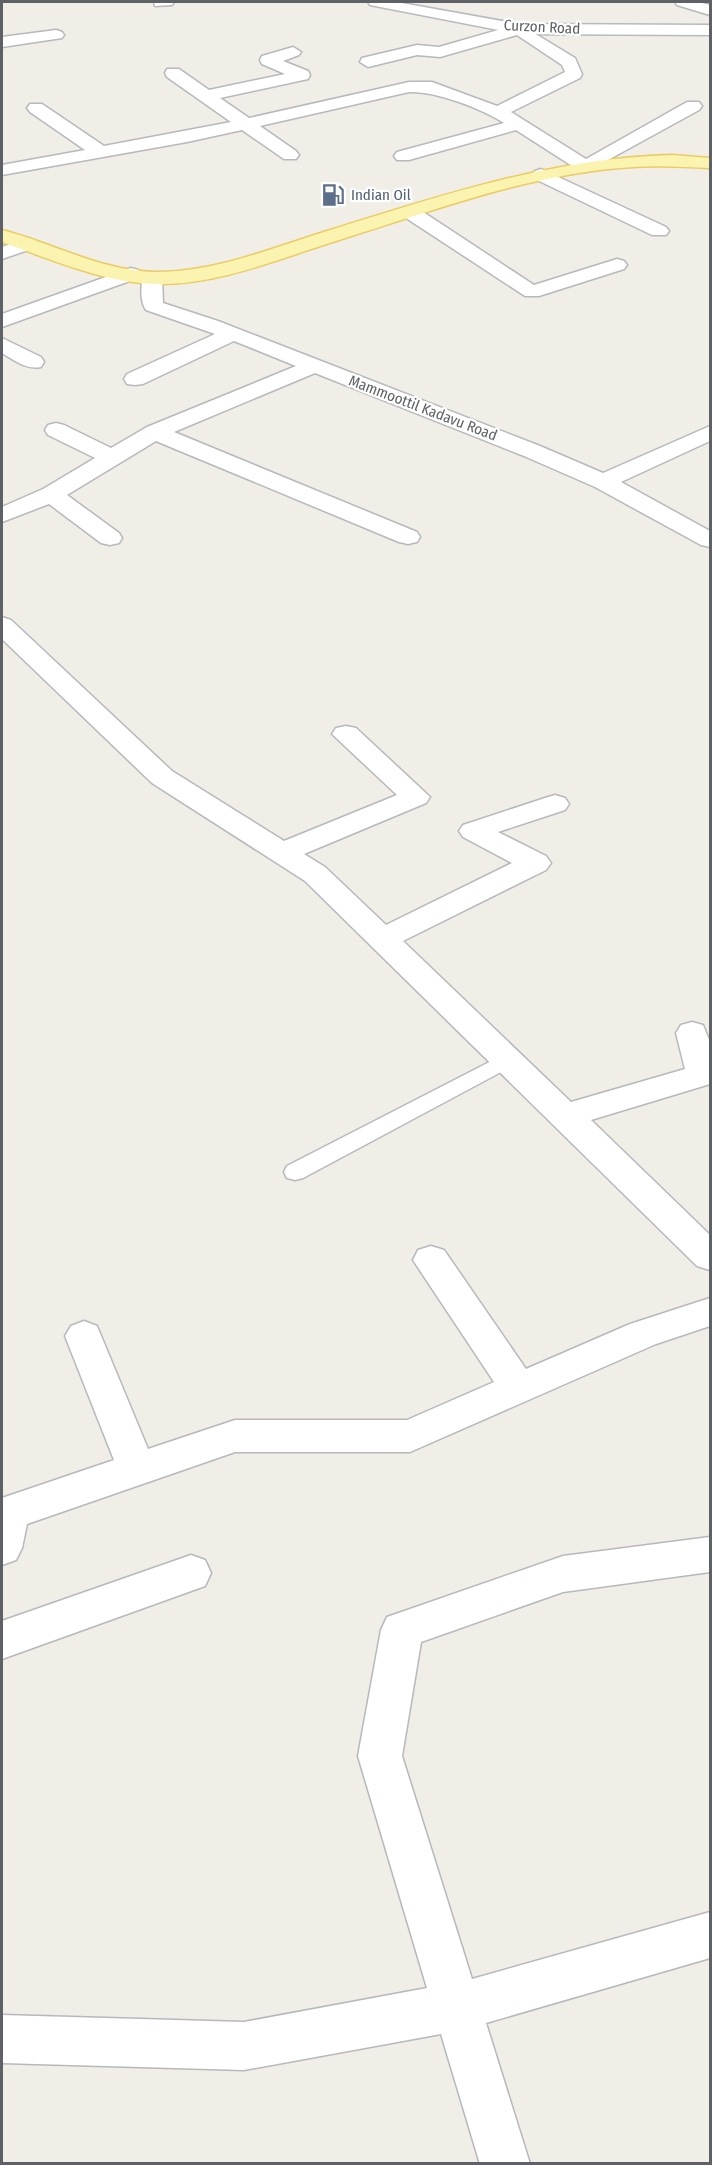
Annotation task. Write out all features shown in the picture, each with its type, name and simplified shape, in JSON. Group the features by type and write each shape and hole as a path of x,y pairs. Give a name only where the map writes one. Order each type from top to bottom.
{"main road":[{"path":"2,236 141,276 189,276 230,267 495,185 541,175 586,167 665,160 711,163"}],"street":[{"name":"Curzon Road","path":"376,2 519,29 711,30"},
{"path":"683,2 711,10"},
{"path":"368,62 417,51 440,52 519,29 569,62 574,74 499,112"},
{"path":"2,42 56,35"},
{"path":"206,96 302,75 268,60 293,52"},
{"path":"174,73 290,155"},
{"path":"2,170 102,153 409,87 426,86 499,112 586,167 693,106"},
{"path":"36,108 102,153"},
{"path":"403,156 518,124"},
{"path":"541,175 659,231"},
{"path":"410,212 532,292 617,265"},
{"path":"2,253 27,244"},
{"path":"2,321 141,276"},
{"name":"Mammoottil Kadavu Road","path":"141,276 153,306 232,334 521,447 603,482 711,540"},
{"path":"135,379 232,334"},
{"path":"2,344 33,362"},
{"path":"2,515 51,494 154,432 314,366"},
{"path":"56,430 111,457"},
{"path":"154,432 408,537"},
{"path":"603,482 711,433"},
{"path":"51,494 110,538"},
{"path":"2,625 162,777 315,874 565,1116 707,1247"},
{"path":"281,853 416,797 346,734"},
{"path":"382,939 536,862 473,831 555,804"},
{"path":"565,1116 703,1075 692,1033"},
{"path":"431,1260 518,1387"},
{"path":"4,1526 136,1469 235,1436 410,1436 643,1334 711,1312"},
{"path":"84,1336 136,1469"},
{"path":"505,2163 380,1756 402,1630 563,1574 711,1555"},
{"path":"2,1640 191,1573"},
{"path":"2,2039 244,2046 457,2007 711,1935"}],"lane":[{"path":"295,1172 507,1060"}],"place":[{"name":"Indian Oil","path":"333,195"}]}
